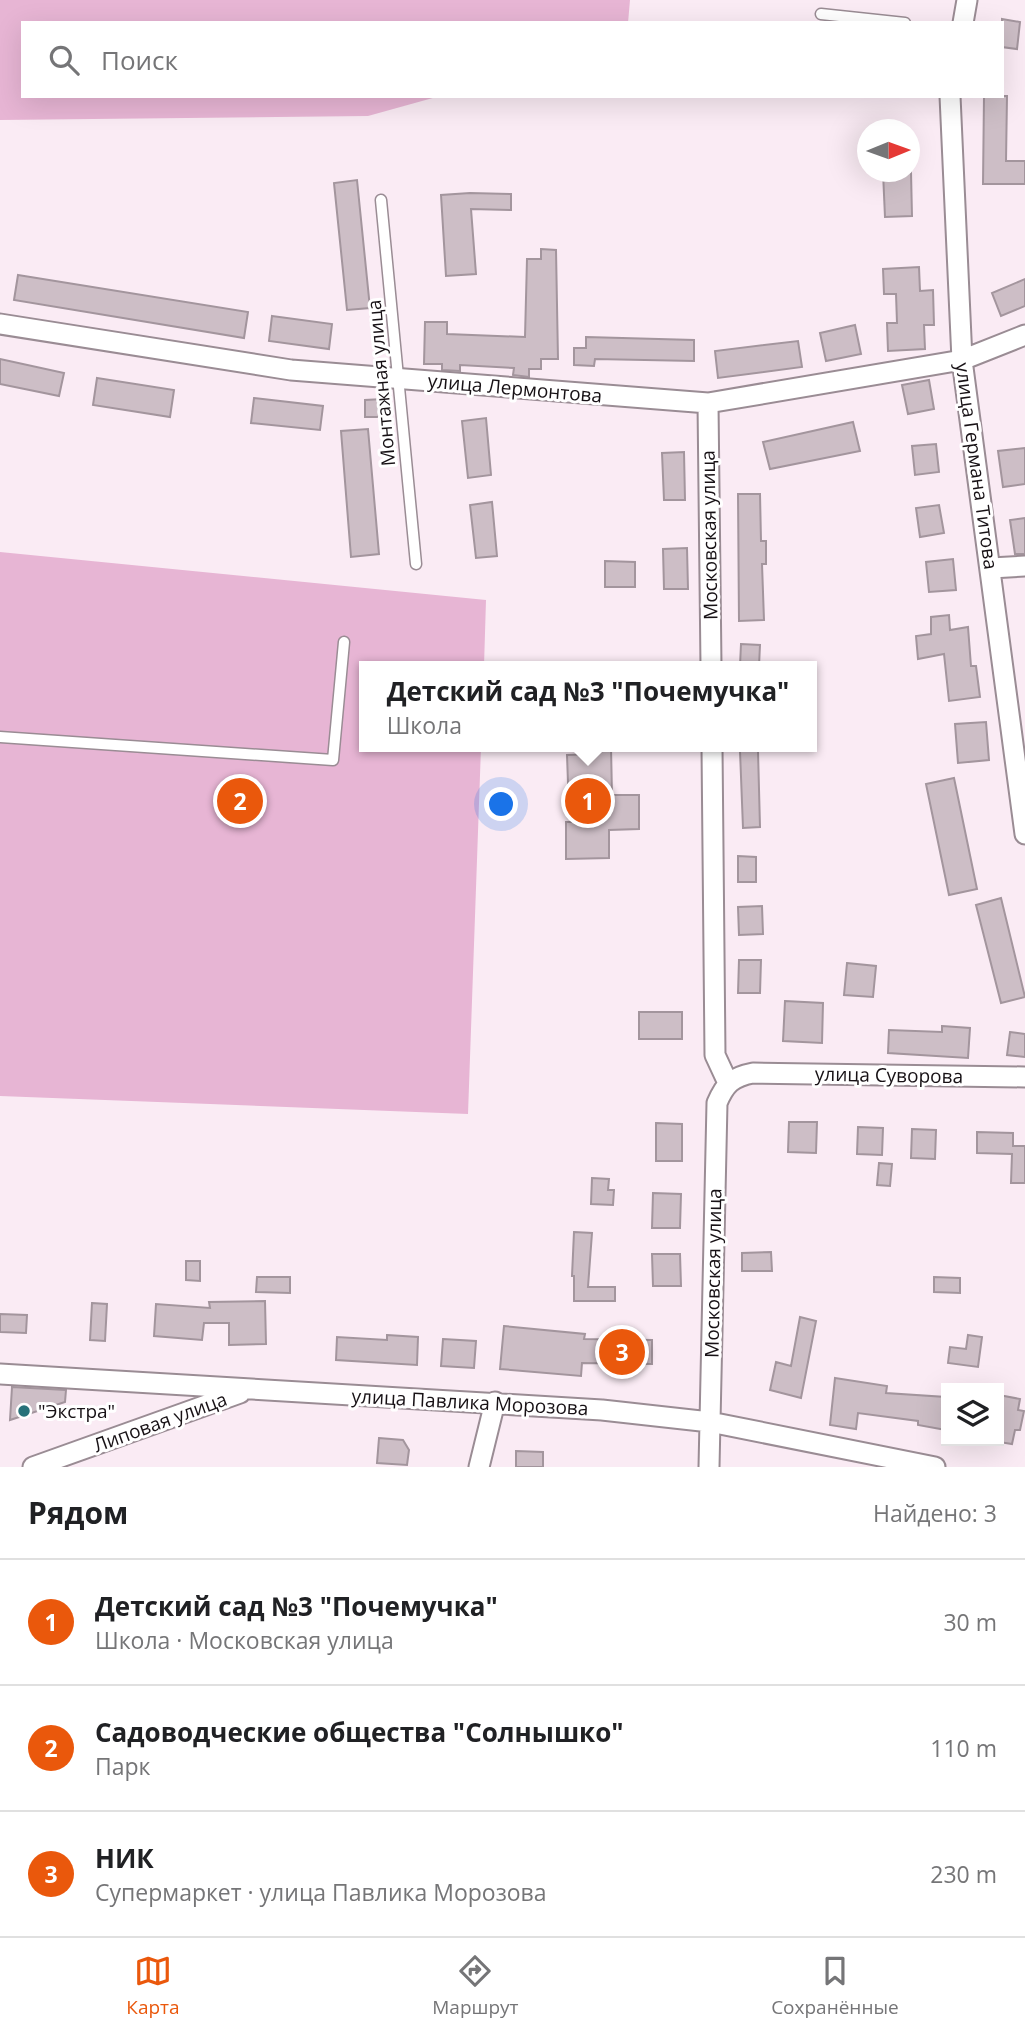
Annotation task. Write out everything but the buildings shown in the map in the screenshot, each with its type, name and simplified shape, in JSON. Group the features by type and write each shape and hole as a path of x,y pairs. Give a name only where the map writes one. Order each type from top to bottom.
{"street":[{"path":"963,21 967,0"},
{"name":"улица Германа Титова","path":"950,98 962,360 1025,834"},
{"name":"улица Лермонтова","path":"0,324 291,370 708,403 962,360 1025,335"},
{"name":"Московская улица","path":"708,403 711,661"},
{"path":"991,568 1025,566"},
{"path":"712,752 715,1055 728,1083"},
{"name":"улица Суворова","path":"728,1083 736,1077 753,1073 1025,1077"},
{"name":"Московская улица","path":"709,1467 717,1103 728,1083"},
{"name":"улица Павлика Морозова","path":"0,1374 247,1391 495,1402 710,1422 934,1467"},
{"name":"Липовая улица","path":"33,1467 247,1391"},
{"path":"480,1467 495,1402"}],"lane":[{"path":"821,14 886,21"},
{"name":"Монтажная улица","path":"381,200 416,564"},
{"path":"0,737 333,760 344,642"}],"shaded area":[{"path":"0,0 630,0 628,21 21,21 21,98 433,98 368,116 0,120"},
{"path":"0,552 486,600 484,661 359,661 359,752 481,752 468,1114 0,1096"}],"place":[{"name":"Садоводческие общества \"Солнышко\"","path":"240,801"},
{"name":"Детский сад №3 \"Почемучка\"","path":"588,801"},
{"name":"НИК","path":"622,1352"},
{"name":"\"Экстра\"","path":"24,1411"}]}
